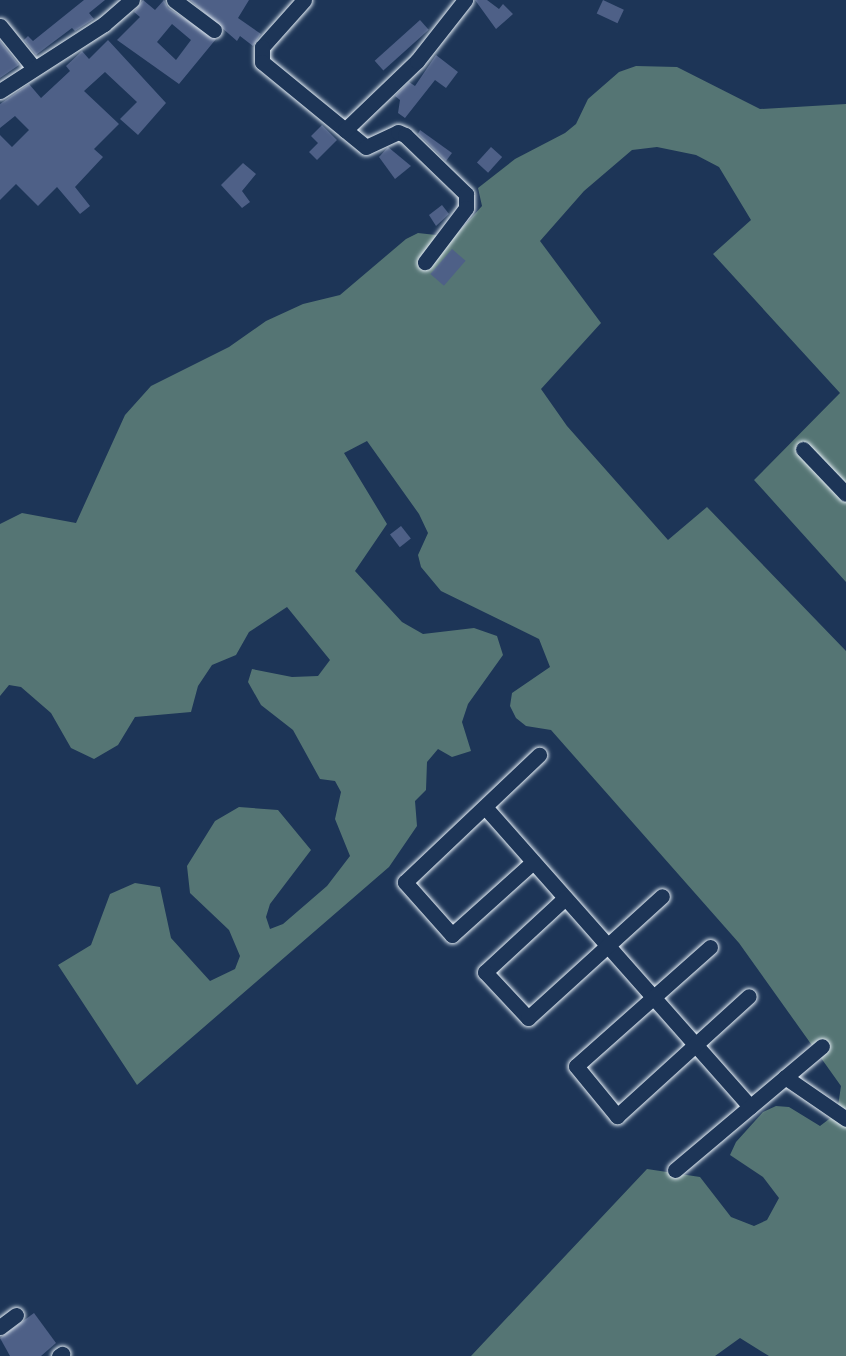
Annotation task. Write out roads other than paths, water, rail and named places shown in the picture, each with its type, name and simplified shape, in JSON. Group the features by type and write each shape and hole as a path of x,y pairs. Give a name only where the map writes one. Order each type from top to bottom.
{"street":[{"path":"0,91 132,0"},
{"path":"174,0 214,30"},
{"path":"304,0 262,47 260,58 345,130 371,148 401,132 466,194 466,208 425,261"},
{"path":"345,130 417,61 465,0"},
{"path":"0,26 34,68"},
{"path":"803,449 846,494"},
{"path":"533,862 452,935 405,882 539,755"},
{"path":"484,807 750,1107"},
{"path":"565,898 485,972 528,1018 662,896"},
{"path":"710,947 576,1066 617,1116 749,996"},
{"path":"675,1170 822,1046"},
{"path":"785,1077 846,1119"},
{"path":"0,1327 16,1315"}]}
